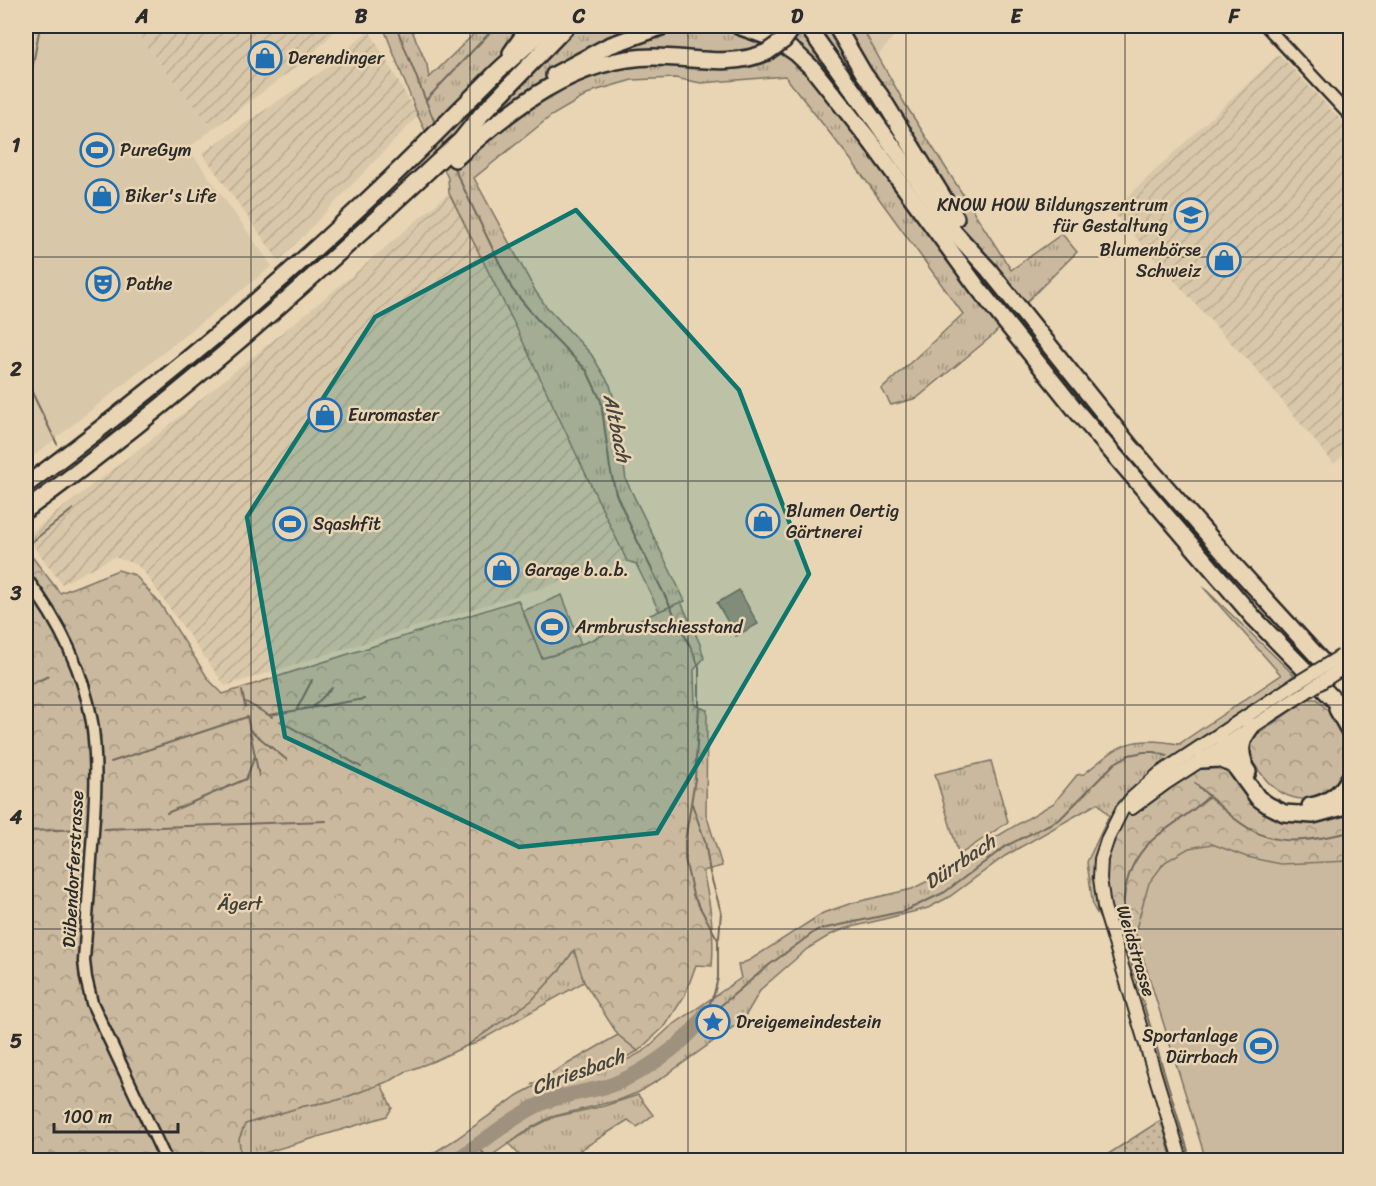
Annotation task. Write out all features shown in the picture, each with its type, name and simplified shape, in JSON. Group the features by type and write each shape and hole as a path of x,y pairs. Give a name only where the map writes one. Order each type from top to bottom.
{"highway":[{"path":"499,70 530,26"},
{"path":"26,485 135,402 326,239 547,26"},
{"path":"459,142 567,26"},
{"path":"26,510 190,382 319,272 459,142 510,102 575,62 623,40 664,26"},
{"path":"738,26 767,35 796,53 820,78 871,142 978,288 1074,408 1247,611 1350,716"},
{"path":"319,272 351,255 496,123 518,106 566,78 596,66 653,57 730,61 751,58 767,52 784,40 794,26 860,118 871,142"},
{"path":"807,26 955,233 988,269 1130,446 1350,692"},
{"path":"836,26 864,74 880,95"},
{"path":"845,26 880,95 988,269"},
{"path":"1321,660 1350,685"},
{"path":"1328,695 1350,732"},
{"path":"1249,722 1241,746 1240,767 1258,798 1284,813 1306,815 1350,805"},
{"path":"1225,745 1228,756 1265,792 1278,801 1296,806 1313,806 1329,800 1343,788 1350,777"},
{"path":"1202,753 1240,767"}],"main road":[{"name":"Weidstrasse","path":"1181,1161 1104,907 1100,878 1101,859 1108,838 1118,821 1144,798 1202,753 1348,658"},
{"name":"Weidstrasse","path":"1202,753 1225,745 1249,722"}],"street":[{"path":"1266,26 1350,116"},
{"name":"Dübendorferstrasse","path":"26,578 48,609 69,649 80,676 92,723 95,789 84,960 92,1004 166,1161"}],"highlighted area":[{"path":"576,210 739,390 809,574 657,833 519,847 285,737 247,517 375,317"}],"shaded area":[{"path":"26,26 130,26 213,129 188,148 272,266 26,462"},
{"path":"130,26 340,26 309,57 213,129"},
{"path":"861,26 902,26 878,56"},
{"path":"369,30 418,116 279,261 202,153 325,69"},
{"path":"1279,54 1350,130 1350,449 1334,464 1250,362 1112,211"},
{"path":"449,193 514,323 627,561 225,686 137,565 114,557 62,584 26,536 157,435"},
{"path":"739,590 758,624 736,636 717,603"}],"green space":[{"path":"383,26 410,26 427,65 429,78 482,26 861,26 905,104 1011,270 1062,234 1077,252 992,336 917,398 891,405 882,389 963,314 851,160 785,76 701,83 675,78 632,80 594,91 551,116 474,178 536,292 545,305 591,354 610,385 616,407 626,480 685,601 659,611 636,564 627,561 514,323 449,193 448,178 418,116"},
{"name":"Ägert","path":"26,549 60,593 118,570 135,575 161,605 209,680 223,694 518,600 542,658 560,653 681,602 704,658 694,670 695,705 707,710 706,814 722,866 703,871 711,918 712,966 696,965 685,995 666,1025 638,1051 618,1035 584,982 574,950 559,971 531,1001 466,1046 405,1072 392,1080 338,1100 304,1106 245,1124 239,1139 241,1160 26,1160"},
{"path":"1203,587 1294,675 1285,682 1252,726 1166,783 1117,951 1093,906 1087,862 1109,816 1098,803 1005,856 949,897 928,908 844,929 807,949 761,989 743,1020 639,1092 619,1100 551,1117 485,1160 422,1160 533,1087 551,1080 600,1071 644,1051 670,1027 741,978 738,965 750,960 823,913 852,903 912,889 946,872 977,848 1054,803 1077,775 1084,774 1117,749 1127,744 1148,741 1179,744 1281,675"},
{"name":"Armbrustschiesstand","path":"562,595 581,644 542,658 523,611"},
{"path":"1308,699 1317,699 1335,720 1346,739 1348,753 1341,775 1333,786 1324,794 1303,799 1282,793 1263,776 1254,763 1250,745 1251,739"},
{"path":"1219,759 1278,811 1350,805 1350,861 1276,867 1189,850 1162,865 1154,883 1145,918 1117,951 1100,878 1118,821 1135,805 1166,783"},
{"path":"991,761 1008,822 959,855 935,774"},
{"name":"Sportanlage Dürrbach","path":"1212,844 1247,857 1280,864 1350,861 1350,1160 1206,1160 1135,932 1149,883 1165,862 1189,848"},
{"path":"575,949 584,982 474,1044 466,1046 531,1001 559,971"},
{"path":"618,1035 638,1051 591,1071 531,1085"},
{"path":"381,1084 392,1108 387,1116 241,1160 239,1139 245,1124 304,1106 338,1100"},
{"path":"638,1095 653,1115 637,1127 628,1120 569,1157 570,1160 524,1160 509,1144 554,1117 604,1106"},
{"path":"1161,1120 1172,1160 1099,1160"}],"waterway":[{"path":"26,102 40,26"},
{"name":"Altbach","path":"396,26 436,126"},
{"path":"426,100 496,26"},
{"name":"Altbach","path":"440,137 445,148"},
{"name":"Altbach","path":"452,164 512,289 541,324 587,371 601,401 616,494 699,667 695,779 685,841 685,859 693,895 718,940 718,978 706,1012"},
{"path":"26,380 57,444"},
{"path":"28,545 73,509"},
{"path":"26,686 49,676"},
{"path":"297,709 312,680"},
{"path":"313,707 332,688"},
{"path":"242,691 245,706"},
{"path":"269,715 364,699"},
{"path":"244,701 272,717"},
{"path":"247,716 259,776"},
{"path":"111,762 247,717"},
{"path":"280,721 361,767"},
{"path":"250,730 287,760"},
{"name":"Dürrbach","path":"700,1023 769,965 817,930 905,911 945,892 1006,846 1060,819 1115,763 1129,755 1144,752 1155,752 1167,756"},
{"path":"167,813 246,779 255,756"},
{"name":"Dürrbach","path":"1195,783 1233,817 1264,836 1280,840 1299,840 1350,832"},
{"path":"1188,1151 1129,956 1123,907 1129,876 1144,848 1209,796"},
{"name":"Altbach","path":"692,804 705,841 710,873 721,912 719,938"},
{"path":"104,829 326,821"},
{"path":"26,831 86,829"},
{"name":"Chriesbach","path":"456,1160 510,1121 545,1102 608,1086 649,1066 677,1046 699,1023 706,1012"},
{"path":"477,1146 486,1156 498,1160"}],"place":[{"name":"Derendinger","path":"265,58"},
{"name":"PureGym","path":"97,150"},
{"name":"Biker's Life","path":"102,196"},
{"name":"KNOW HOW Bildungszentrum für Gestaltung","path":"1191,215"},
{"name":"Blumenbörse Schweiz","path":"1224,260"},
{"name":"Pathe","path":"103,284"},
{"name":"Euromaster","path":"325,415"},
{"name":"Blumen Oertig Gärtnerei","path":"763,521"},
{"name":"Sqashfit","path":"290,524"},
{"name":"Garage b.a.b.","path":"502,570"},
{"name":"Armbrustschiesstand","path":"552,627"},
{"name":"Dreigemeindestein","path":"713,1022"},
{"name":"Sportanlage Dürrbach","path":"1261,1046"}]}
